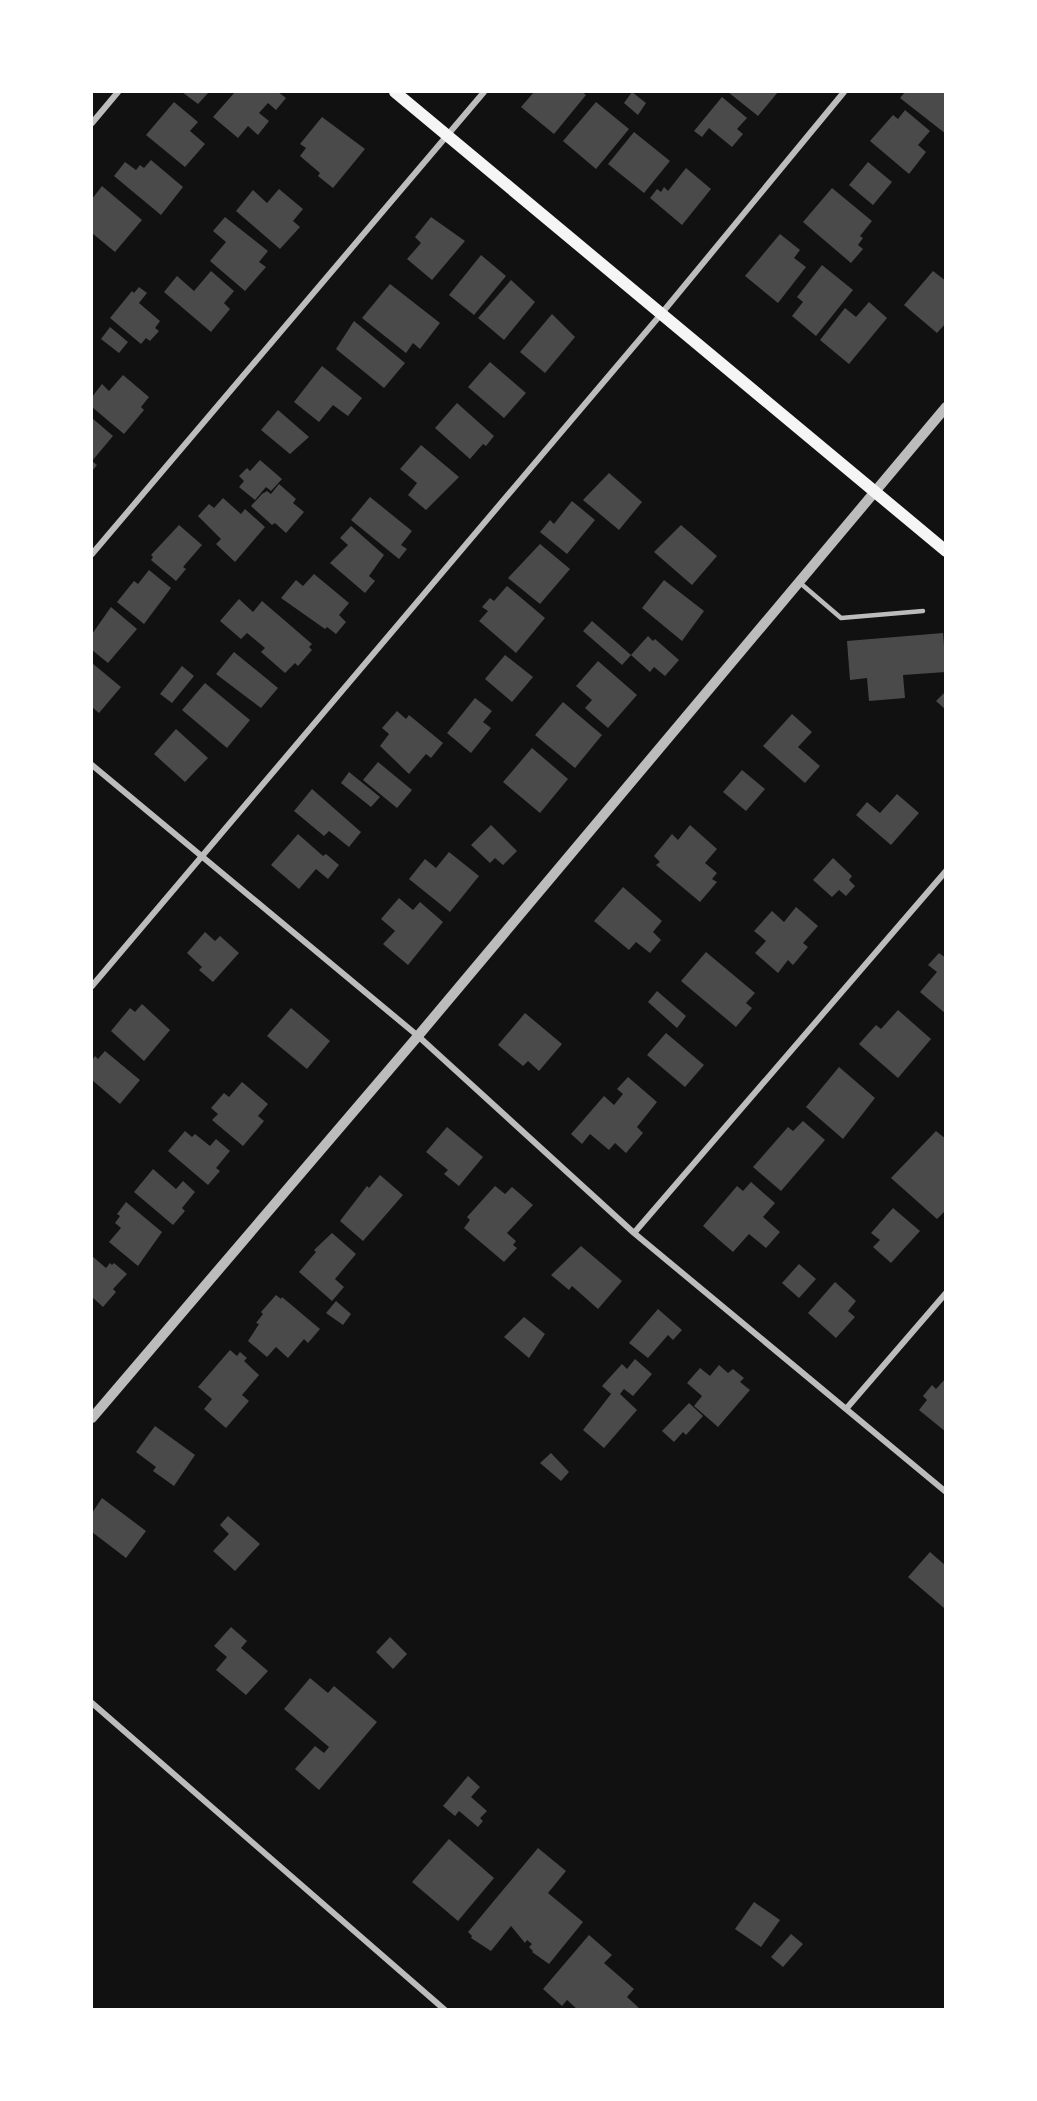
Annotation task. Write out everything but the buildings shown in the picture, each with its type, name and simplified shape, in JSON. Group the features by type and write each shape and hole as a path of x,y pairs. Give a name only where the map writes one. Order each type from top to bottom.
{"main road":[{"path":"395,92 945,551"}],"street":[{"path":"92,123 118,92"},
{"path":"92,554 484,92"},
{"path":"92,986 662,313 844,92"},
{"path":"92,1418 418,1036 945,407"},
{"path":"92,765 418,1036 634,1233 945,1492"},
{"path":"634,1233 945,871"},
{"path":"846,1409 945,1293"},
{"path":"92,1703 445,2010"}],"lane":[{"path":"799,582 841,618 923,611"}]}
